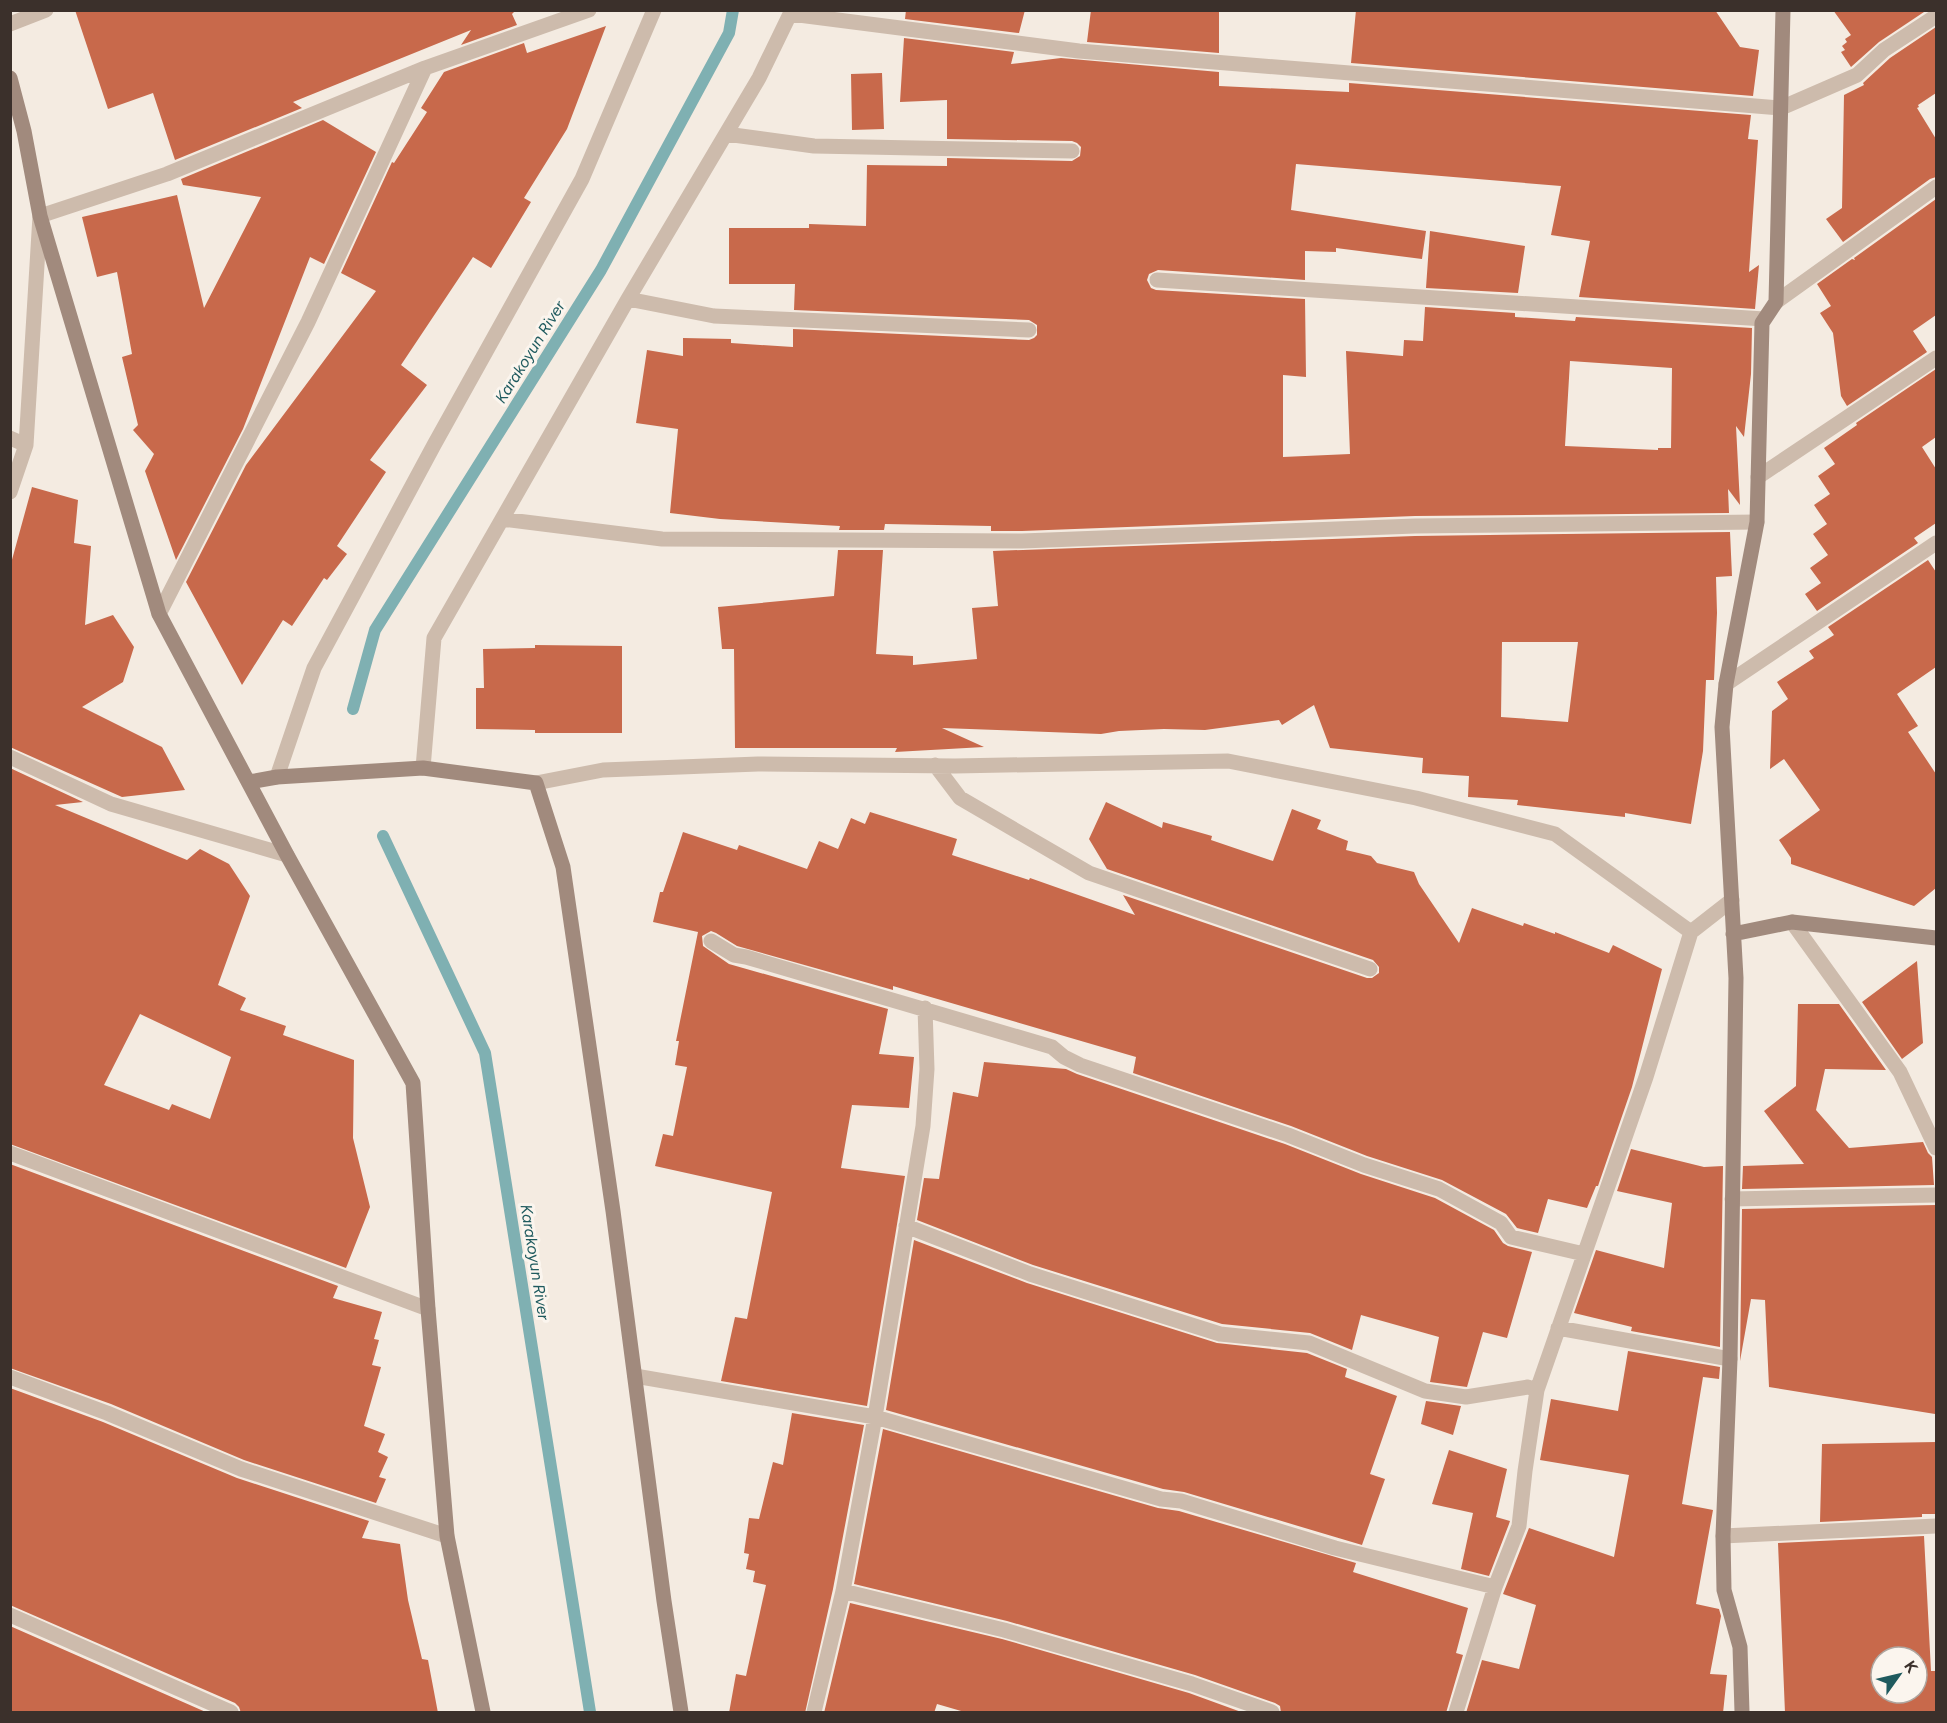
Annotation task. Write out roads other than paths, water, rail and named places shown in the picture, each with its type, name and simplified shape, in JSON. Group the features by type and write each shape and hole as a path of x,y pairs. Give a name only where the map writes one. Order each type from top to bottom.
{"main road":[{"path":"1742,1713 1740,1647 1724,1590 1723,1536 1730,1359 1736,978 1722,727 1726,684 1756,522 1764,319 1776,302 1783,10"},
{"path":"10,78 17,128 40,216 159,614 287,855 413,1083 428,1309 447,1536 483,1713"},
{"path":"249,782 277,777 423,768 536,783 563,867 613,1211 681,1713"},
{"path":"1733,934 1792,922 1936,938"}],"street":[{"path":"10,24 46,10"},
{"path":"10,492 26,445 40,216 167,174 425,68 589,10"},
{"path":"277,777 314,668 434,444 582,180 654,10"},
{"path":"423,768 434,638 627,299 759,78 791,12 1079,51 1781,108 1857,75 1884,50 1936,16"},
{"path":"159,614 308,322 425,68"},
{"path":"726,134 814,146 1072,151"},
{"path":"1776,302 1936,187"},
{"path":"1157,280 1764,319"},
{"path":"627,299 714,316 1029,330"},
{"path":"1758,477 1936,358"},
{"path":"10,438 26,445"},
{"path":"502,519 662,539 999,540 1415,526 1756,522"},
{"path":"1726,684 1936,543"},
{"path":"10,757 111,804 287,855"},
{"path":"536,783 603,770 758,764 1228,762 1416,798 1555,834 1691,932"},
{"path":"935,765 960,798 1089,873 1370,969"},
{"path":"1456,1713 1496,1587 1520,1526 1525,1471 1537,1390 1646,1077 1691,932 1732,900"},
{"path":"1792,922 1900,1072 1936,1148"},
{"path":"711,941 734,955 926,1008 1052,1047 1064,1057 1080,1065 1288,1135 1364,1166 1439,1189 1501,1223 1511,1237 1584,1254"},
{"path":"814,1713 843,1591 875,1417 923,1126 927,1069 926,1008"},
{"path":"10,1153 428,1309"},
{"path":"1732,1199 1936,1196"},
{"path":"906,1226 1030,1274 1220,1334 1309,1344 1425,1391 1466,1397 1528,1387 1537,1390"},
{"path":"1558,1328 1730,1359"},
{"path":"635,1376 875,1417 1335,1548 1496,1587"},
{"path":"10,1377 107,1413 241,1469 447,1536"},
{"path":"1723,1536 1936,1526"},
{"path":"843,1591 1004,1630 1192,1684 1272,1713"},
{"path":"10,1615 231,1713"}],"waterway":[{"name":"Karakoyun River","path":"353,709 375,630 601,270 729,33 733,10"},
{"name":"Karakoyun River","path":"383,836 485,1053 590,1712"}]}
